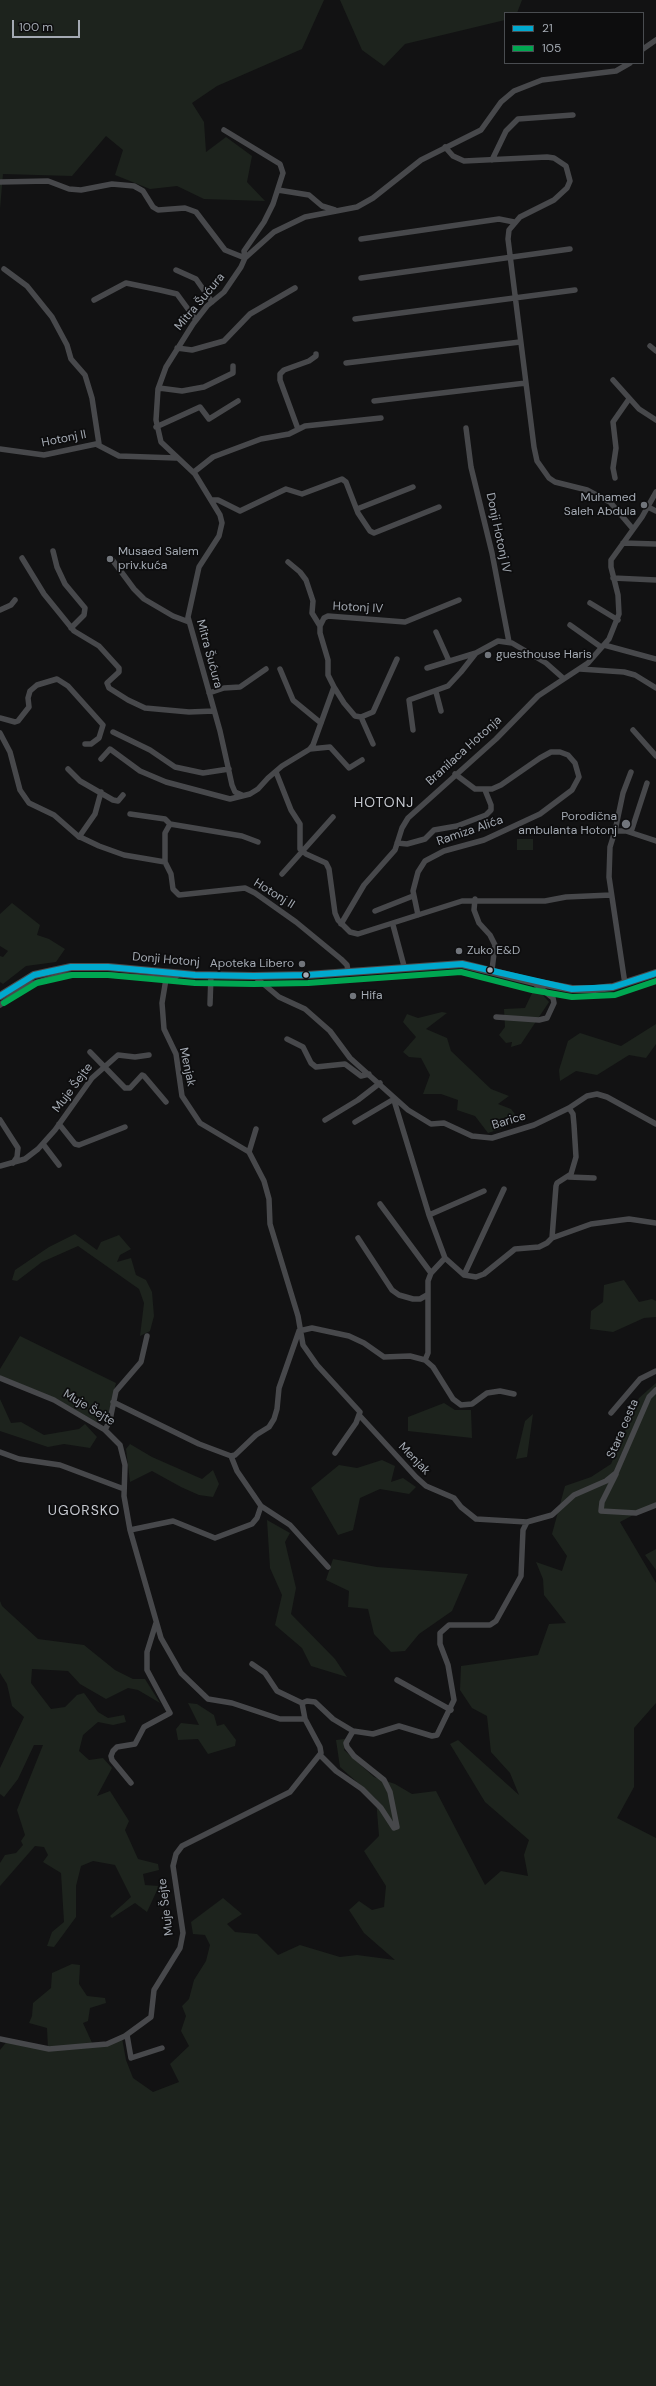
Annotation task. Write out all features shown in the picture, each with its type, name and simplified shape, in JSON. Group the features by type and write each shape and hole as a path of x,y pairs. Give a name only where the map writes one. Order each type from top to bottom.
{"main road":[{"name":"Donji Hotonj","path":"0,996 23,980 58,969 108,967 179,974 254,976 348,971 404,966 462,964 492,970 533,982 572,989 595,989 625,984 656,973"}],"street":[{"path":"644,48 656,40"},
{"path":"0,182 48,181 69,189 81,190 112,184 134,186 143,192 153,207 158,210 185,208 196,212 225,250 245,258 274,232 305,217 335,210 357,207 366,203 409,168 445,147 481,130 507,95 530,83 573,75 608,73 616,71 628,64"},
{"path":"492,160 506,131 518,119 573,115"},
{"name":"Mitra Šućura","path":"224,130 280,164 283,173 278,190 264,222 244,250 245,258 224,292 212,302 196,320 166,367 159,388 156,427 161,442 176,458 194,472 220,515 221,531 198,566 189,608 189,622 214,711 233,788 242,795"},
{"path":"445,147 453,156 464,161 554,158 566,166 570,180 562,194 528,211 514,222 508,239 514,297 535,454 544,474 555,482 587,490 610,502 633,529"},
{"path":"278,190 309,195 322,206 335,210"},
{"path":"361,239 499,219 514,222"},
{"path":"361,278 570,249"},
{"path":"4,268 27,286 52,316 67,345 72,359 85,375 92,398 99,444"},
{"path":"176,270 196,279 212,302"},
{"path":"94,300 126,283 177,294 196,320"},
{"path":"177,348 192,350 224,341 250,314 295,288"},
{"path":"355,319 575,290"},
{"path":"346,364 520,342"},
{"path":"650,346 656,351"},
{"path":"298,429 280,380 280,374 284,370 314,358 316,354"},
{"path":"159,388 182,391 204,387 233,373 233,366"},
{"path":"613,380 629,399 656,420"},
{"path":"374,401 526,383"},
{"path":"615,478 613,468 616,448 614,422 629,399"},
{"path":"156,427 200,407 209,418 238,402"},
{"path":"194,472 213,457 261,439 289,434 298,429 323,424 380,418"},
{"name":"Donji Hotonj IV","path":"466,428 471,467 492,553 510,642"},
{"name":"Hotonj II","path":"0,449 44,455 99,444 106,450 118,456 176,458"},
{"path":"211,500 218,500 240,511 286,489 302,494 342,479 346,482 357,509 370,531 374,533 439,507"},
{"path":"357,509 413,487"},
{"name":"Branilaca Hotonja","path":"341,924 364,885 389,859 402,828 408,818 455,774 496,739 538,696 563,678 580,669 603,646 618,620 619,603 613,578 611,560 648,507 656,492"},
{"path":"648,507 656,511"},
{"path":"623,543 656,544"},
{"path":"53,551 57,567 65,584 86,608 86,612 71,628"},
{"path":"22,558 44,594 71,628 79,636 98,646 117,664 119,672 107,685 128,700 140,706 165,710 214,711"},
{"path":"111,558 134,589 144,599 173,616 189,622"},
{"path":"288,562 300,572 306,580 313,601 312,613 320,626"},
{"path":"613,578 656,580"},
{"path":"0,610 11,605 15,600"},
{"name":"Hotonj IV","path":"373,744 361,718 355,716 349,710 328,675 328,660 320,639 320,626 322,621 328,616 405,622 459,600"},
{"path":"590,603 618,620"},
{"path":"570,625 603,646 656,659"},
{"path":"436,632 449,661"},
{"path":"427,668 476,653 498,641 510,642 546,663 563,678"},
{"path":"413,730 409,700 436,692 455,679 476,653"},
{"path":"361,718 376,710 397,658"},
{"path":"209,693 224,688 240,687 266,669"},
{"path":"280,669 293,700 321,723"},
{"path":"580,669 624,672 635,675 656,688"},
{"path":"0,718 15,722 18,721 29,707 28,694 33,687 56,680 68,686 103,725 99,738 91,744 85,744"},
{"path":"310,749 334,687"},
{"path":"436,692 441,711"},
{"path":"633,730 656,756"},
{"path":"113,732 150,750 175,767 202,774 228,768"},
{"path":"0,733 10,752 23,796 29,803 54,815 79,837 124,855 165,862"},
{"path":"101,759 110,750 140,771 155,779 230,799 250,794 258,789 276,772 310,749 330,747 349,768 362,760"},
{"name":"Ramiza Alića","path":"418,915 413,896 418,872 431,857 444,851 484,840 540,814 572,790 578,781 579,773 575,763 568,755 560,752 551,752 501,785 485,790"},
{"path":"68,768 80,781 118,801 123,795"},
{"path":"276,772 291,810 300,824 302,852"},
{"path":"625,984 611,895 608,864 623,793 631,772"},
{"path":"397,843 417,842 425,839 434,830 457,826 486,815 491,810 491,805 485,790 475,789 455,774"},
{"path":"631,832 647,783"},
{"path":"79,837 95,814 101,792"},
{"path":"130,814 165,819 170,824 242,836 258,842"},
{"path":"282,874 333,817"},
{"name":"Hotonj II","path":"170,824 165,833 165,862 171,874 173,889 179,895 245,888 255,893 296,922 341,959 347,965 348,971"},
{"path":"615,831 631,832 656,841"},
{"path":"302,852 326,863 329,869 335,913 341,924 350,932 358,934 392,925 452,903 475,899 544,901 566,897 611,895"},
{"path":"376,911 413,896"},
{"path":"475,899 474,910 478,923 490,935 495,945 492,970"},
{"path":"392,925 404,966"},
{"path":"0,1005 25,986 62,975 109,975 173,979 179,974"},
{"path":"210,1004 211,975"},
{"name":"Barice","path":"254,976 279,997 305,1009 330,1031 350,1058 380,1083 408,1110 425,1121 444,1123 472,1136 483,1139 534,1125 569,1108 587,1096 597,1094 607,1097 656,1124"},
{"name":"Menjak","path":"166,979 162,1003 163,1022 164,1029 176,1054 182,1096 200,1123 249,1152 268,1194 270,1224 298,1316 299,1331 303,1346 340,1391 359,1408 360,1416 426,1486 454,1498 461,1507 476,1518 527,1522"},
{"name":"Donji Hotonj","path":"496,1017 539,1020 547,1018 554,1003 553,998 533,982"},
{"name":"Barice","path":"287,1039 302,1047 311,1063 316,1067 345,1064 362,1076 369,1074"},
{"name":"Muje Šejte","path":"90,1052 128,1090 142,1075 166,1102"},
{"name":"Muje Šejte","path":"0,1166 13,1164 31,1155 43,1144 59,1124 81,1091 104,1066 118,1055 135,1057 149,1055"},
{"path":"325,1120 358,1100 380,1083"},
{"path":"355,1122 393,1097"},
{"name":"Barice","path":"393,1097 429,1215 445,1258 464,1275"},
{"path":"569,1108 573,1114 576,1157 569,1177"},
{"path":"0,1120 18,1148 17,1157 13,1164"},
{"name":"Muje Šejte","path":"59,1124 76,1144 79,1145 125,1127"},
{"path":"249,1152 256,1129"},
{"path":"43,1144 59,1165"},
{"path":"552,1238 557,1183 569,1177 594,1178"},
{"path":"504,1190 464,1275 476,1277 484,1274 515,1249 539,1247 547,1243 552,1238 591,1224 630,1219 656,1224"},
{"path":"429,1215 484,1191"},
{"path":"380,1204 431,1273"},
{"path":"358,1238 392,1290 399,1295 413,1299 420,1299 427,1295"},
{"path":"425,1360 428,1352 427,1295 431,1273 445,1258"},
{"path":"299,1331 312,1328 349,1336 364,1343 384,1357 410,1356 425,1360 433,1366 453,1399 461,1405 472,1404 487,1393 500,1391 514,1394"},
{"name":"Menjak","path":"231,1456 269,1427 274,1419 277,1409 279,1388 299,1331"},
{"path":"105,1430 110,1420 116,1391 140,1362 147,1336"},
{"name":"Stara cesta","path":"611,1413 640,1379 656,1371"},
{"name":"Muje Šejte","path":"0,1378 54,1400 105,1430 117,1441 123,1452 124,1489 130,1530 161,1638 181,1673 208,1699 232,1703 280,1719 305,1719"},
{"name":"Stara cesta","path":"527,1522 552,1515 574,1495 606,1481 616,1473 649,1397 656,1390"},
{"path":"113,1402 125,1406 172,1432 231,1456 237,1472 261,1506 290,1525 328,1567"},
{"path":"335,1453 360,1416"},
{"path":"0,1452 19,1459 60,1464 124,1489"},
{"path":"616,1473 602,1502 601,1511 636,1513 656,1505"},
{"path":"130,1530 166,1521 173,1521 215,1538 252,1524 257,1518 261,1506"},
{"path":"252,1664 265,1673 277,1691 302,1703 308,1701 315,1702 333,1719 353,1731 373,1734 399,1726 435,1736 454,1700 448,1665 440,1644 440,1632 449,1625 490,1625 496,1621 520,1576 523,1530 527,1522"},
{"path":"131,1783 112,1760 111,1756 113,1751 117,1748 135,1744 144,1727 170,1713 147,1670 147,1652 156,1623"},
{"path":"397,1680 450,1710"},
{"path":"302,1703 305,1719 320,1747 320,1755 336,1770 362,1789 381,1808 394,1828 397,1827 390,1792 384,1780 354,1756 347,1748 346,1743 353,1731"},
{"name":"Muje Šejte","path":"0,2039 48,2049 107,2044 127,2035 152,2014 154,1990 180,1948 183,1933 173,1866 176,1854 182,1846 290,1792 320,1755"},
{"path":"127,2035 131,2058 162,2048"}],"shaded area":[{"path":"0,0 324,0 302,49 217,86 192,103 204,122 206,152 226,137 252,156 247,182 265,201 204,199 177,186 150,189 115,175 123,150 106,136 72,176 3,174 0,209"},
{"path":"340,0 522,0 517,12 504,12 504,20 405,44 384,66 362,50"},
{"path":"517,839 533,839 533,850 517,850"},
{"path":"12,903 40,925 37,935 49,939 65,949 56,962 26,966 3,984 0,982 0,956 3,957 8,951 0,946 0,914"},
{"path":"533,991 541,993 549,1002 521,1044 511,1047 512,1042 506,1043 499,1035 505,1027 504,1009 525,1008"},
{"path":"442,1012 447,1013 426,1029 447,1038 451,1051 491,1089 509,1096 498,1104 511,1109 521,1122 488,1133 475,1116 457,1110 458,1100 441,1094 423,1094 430,1075 421,1058 409,1057 403,1052 416,1037 403,1022 407,1014 418,1018"},
{"path":"656,1024 656,1044 646,1058 629,1055 597,1075 576,1071 560,1081 559,1070 568,1041 580,1033 621,1046"},
{"path":"75,1234 97,1250 101,1242 119,1235 131,1249 120,1255 117,1262 131,1258 136,1275 146,1280 152,1292 154,1316 150,1331 140,1336 144,1303 139,1289 78,1246 42,1262 17,1281 12,1280 15,1270 49,1247"},
{"path":"624,1280 639,1302 652,1299 656,1301 656,1317 644,1318 613,1332 590,1329 591,1311 603,1302 604,1285"},
{"path":"20,1336 116,1383 107,1421 96,1422 57,1399 0,1376 0,1369"},
{"path":"656,1383 656,1503 620,1522 656,1583 656,1703 634,1728 634,1787 617,1818 656,1838 656,2386 0,2386 0,2050 8,2040 48,2049 47,2028 29,2023 32,2016 33,2003 51,1988 52,1973 72,1964 80,1965 79,1984 87,1996 105,1998 106,2003 90,2008 88,2021 83,2023 93,2045 122,2038 126,2060 133,2078 153,2092 179,2082 170,2064 189,2046 181,2031 186,2016 182,2006 189,1999 194,1980 206,1961 210,1945 205,1935 193,1934 191,1922 223,1898 242,1914 227,1924 235,1932 257,1934 278,1955 300,1945 340,1957 357,1955 395,1960 364,1933 349,1910 359,1901 372,1910 384,1907 386,1886 364,1851 379,1836 376,1799 340,1767 336,1740 345,1739 344,1750 374,1777 395,1784 412,1794 436,1791 485,1885 501,1871 528,1876 524,1855 529,1840 485,1802 450,1744 458,1740 519,1795 510,1773 491,1752 487,1716 472,1708 460,1690 461,1666 538,1655 549,1624 566,1623 544,1595 543,1579 536,1562 562,1571 567,1556 552,1534 565,1486 591,1477 611,1464 639,1398"},
{"path":"0,1399 11,1423 21,1422 44,1435 79,1429 85,1424 97,1437 90,1448 64,1444 48,1447 0,1431"},
{"path":"444,1403 455,1410 471,1410 472,1438 408,1431 408,1417"},
{"path":"533,1414 527,1457 516,1459 525,1421"},
{"path":"130,1444 152,1457 202,1479 213,1470 219,1484 213,1497 199,1495 152,1471 130,1482 126,1449"},
{"path":"382,1460 395,1466 391,1482 403,1478 416,1487 409,1494 380,1489 360,1498 353,1530 338,1535 311,1488 339,1465 357,1468"},
{"path":"267,1520 290,1533 285,1542 296,1588 291,1614 335,1659 347,1677 311,1666 302,1648 275,1625 282,1595 270,1568"},
{"path":"656,1549 656,1570 645,1555"},
{"path":"333,1559 377,1567 468,1574 452,1611 419,1634 405,1651 391,1652 374,1634 368,1609 348,1607 349,1591 326,1580"},
{"path":"0,1601 2,1606 38,1639 84,1645 115,1670 133,1679 145,1679 160,1703 138,1690 128,1688 106,1699 80,1684 68,1671 32,1669 31,1683 51,1709 65,1707 77,1695 84,1693 98,1712 108,1718 124,1715 126,1722 113,1725 98,1722 83,1735 79,1751 89,1760 103,1758 112,1768 97,1796 110,1791 129,1821 125,1830 138,1859 158,1864 159,1870 143,1874 145,1885 159,1886 147,1912 135,1903 112,1918 110,1916 131,1897 115,1865 93,1861 81,1866 76,1886 76,1917 54,1947 47,1946 52,1932 64,1922 61,1873 43,1862 48,1855 44,1847 35,1846 0,1886 0,1863 5,1855 16,1853 23,1845 21,1841 25,1835 17,1810 43,1745 34,1745 18,1779 4,1797 0,1794 0,1768 24,1717 12,1706 7,1684 0,1673"},
{"path":"188,1703 197,1704 214,1715 217,1726 224,1724 236,1740 235,1746 208,1754 198,1739 178,1740 176,1729 181,1723 199,1725"}],"transit line":[{"name":"21","path":"0,996 34,975 71,967 108,967 195,975 254,976 307,975 462,964 572,989 613,987 656,973"},
{"name":"105","path":"4,1003 37,983 72,975 108,975 195,983 254,984 308,983 461,972 532,990 572,997 615,995 656,981"}],"place":[{"name":"Muhamed Saleh Abdula","path":"644,505"},
{"name":"Musaed Salem priv.kuća","path":"110,559"},
{"name":"guesthouse Haris","path":"488,655"},
{"name":"Porodična ambulanta Hotonj","path":"626,824"},
{"name":"Zuko E&D","path":"459,951"},
{"name":"Apoteka Libero","path":"302,964"},
{"name":"Hifa","path":"353,996"}],"district":[{"name":"HOTONJ","path":"384,803"},
{"name":"UGORSKO","path":"84,1511"}]}
